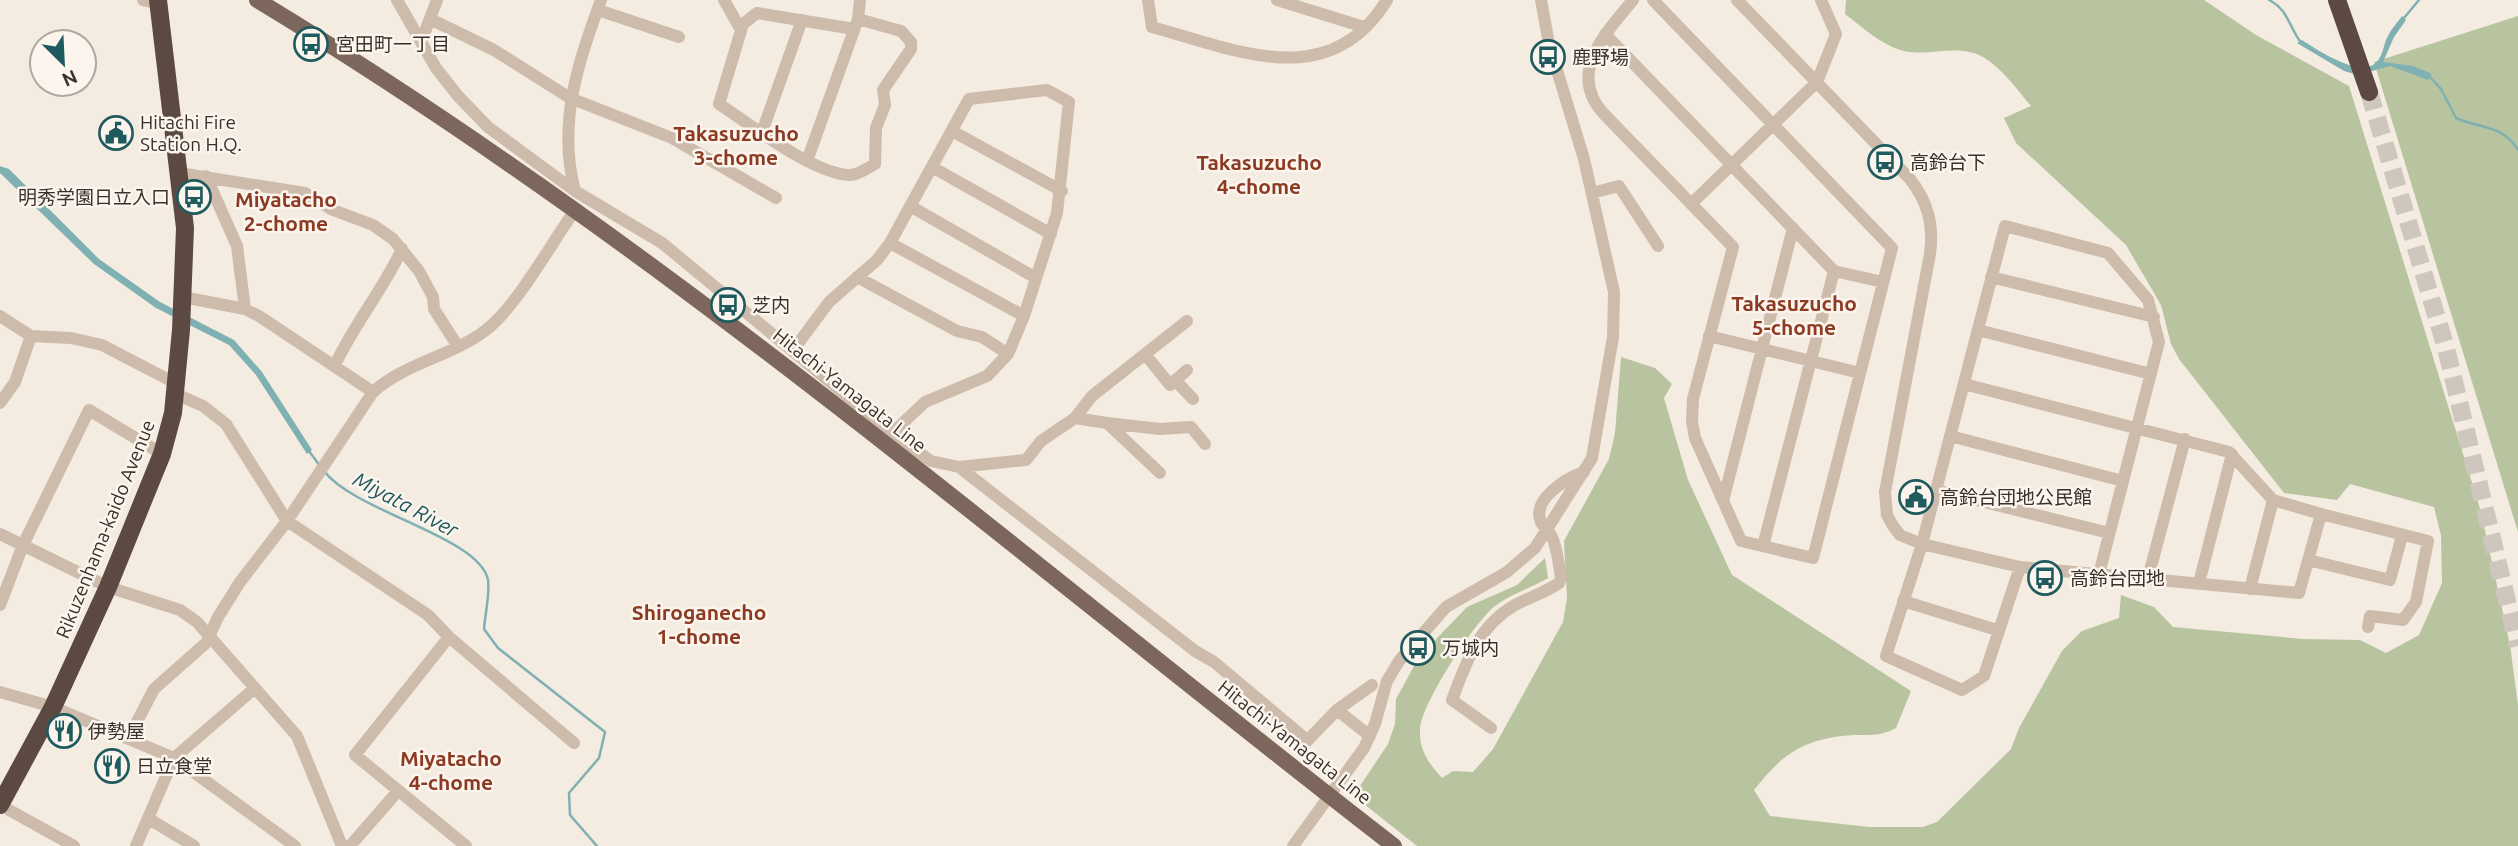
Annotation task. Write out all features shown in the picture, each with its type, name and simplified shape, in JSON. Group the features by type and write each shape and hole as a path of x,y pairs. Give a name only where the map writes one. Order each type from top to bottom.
{"highway":[{"path":"2337,0 2369,92"},
{"name":"Rikuzenhama-kaido Avenue","path":"0,805 53,707 108,587 162,454 176,389 185,228 153,1"}],"main road":[{"name":"Hitachi-Yamagata Line","path":"257,0 423,104 576,209 888,438 1394,846"}],"street":[{"path":"397,0 447,83 488,127 575,191 644,230 794,349 888,438 931,461 959,467 1026,460 1041,441 1075,418 1091,396 1187,321"},
{"path":"421,42 437,0"},
{"path":"724,0 741,30"},
{"path":"807,161 856,24 860,0"},
{"path":"1148,0 1152,27 1280,60 1315,57 1331,51 1364,27 1387,0"},
{"path":"1277,0 1364,27"},
{"path":"1293,846 1354,764 1370,736 1392,671 1436,616 1457,598 1524,560 1585,471 1597,442 1615,319 1610,268 1592,193 1549,44 1541,0"},
{"path":"1633,0 1605,34 1590,58 1588,84 1592,97 1604,114 1733,247 1693,399 1692,421 1695,438 1741,541 1813,558 1892,248 1653,0"},
{"path":"1737,0 1910,179 1923,197 1929,215 1930,254 1885,492 1887,515 1900,535 1922,544 2020,567 2299,593 2321,514"},
{"path":"1691,204 1816,82 1836,34 1821,0"},
{"path":"575,191 568,158 570,98 600,5 679,37"},
{"path":"757,13 901,31 911,42 911,49 883,90 885,105 876,128 875,164 857,174 848,175 807,161 719,104 741,30 743,24 757,13"},
{"path":"430,19 494,50 570,98 672,138 776,198"},
{"path":"762,132 802,20"},
{"path":"1605,34 1834,271 1883,282"},
{"path":"794,349 829,302 890,243 969,99 1048,90 1069,102 1062,191 1024,316 1008,354 987,376 926,402 888,438"},
{"path":"952,131 1062,191"},
{"path":"932,167 1051,234"},
{"path":"179,173 305,193 333,210 373,225 402,249 419,271 433,297 434,309 457,345"},
{"path":"206,176 237,246 245,309"},
{"path":"1592,193 1619,186 1658,246"},
{"path":"910,206 1036,278"},
{"path":"128,739 154,689 206,643 208,634 240,582 287,521 373,393 392,378 486,330 509,305 576,209"},
{"path":"2020,567 1984,676 1962,690 1886,656 1922,544 2005,226 2099,248 2108,253 2148,300 2154,317 2159,342 2099,574"},
{"path":"1723,501 1793,228"},
{"path":"890,243 1024,316"},
{"path":"335,365 350,332 389,277 402,249"},
{"path":"676,283 690,266"},
{"path":"1763,546 1834,271"},
{"path":"857,277 957,331 982,337 1008,354"},
{"path":"1992,277 2154,317"},
{"path":"183,300 245,309 335,365 373,393"},
{"path":"0,316 31,335 71,338 102,345 202,405 226,424 287,521 428,615 449,637 574,743"},
{"path":"1978,330 2151,374"},
{"path":"0,403 15,382 31,335"},
{"path":"1709,336 1860,373"},
{"path":"1145,354 1170,385 1187,370"},
{"path":"1175,380 1193,399"},
{"path":"1964,384 2185,439 2232,454 2273,500 2428,541 2416,602 2403,620 2370,616 2368,626"},
{"path":"0,605 23,545 89,410 162,454"},
{"path":"1075,418 1160,429 1191,427 1205,444"},
{"path":"1107,423 1160,473"},
{"path":"1950,436 2123,481"},
{"path":"2148,579 2185,439"},
{"path":"2199,583 2232,454"},
{"path":"959,467 1195,651 1214,662 1305,743 1337,710 1372,685"},
{"path":"1936,490 2109,533"},
{"path":"2250,589 2273,500"},
{"path":"1490,728 1452,700 1467,660 1489,626 1516,605 1559,583 1560,572 1553,539 1547,530"},
{"path":"0,534 108,587 180,610 197,622 297,736 342,846"},
{"path":"2308,560 2390,580 2402,536"},
{"path":"1903,601 1997,630"},
{"path":"449,637 355,755 465,845"},
{"path":"136,846 174,758 255,688"},
{"path":"0,692 53,707 174,758 295,846"},
{"path":"1337,710 1370,736"},
{"path":"350,846 398,791"},
{"path":"0,805 74,846"},
{"path":"149,818 194,846"}],"green space":[{"path":"1846,0 2204,0 2256,35 2349,86 2481,512 2510,645 2518,705 2518,846 1417,846 1359,800 1360,786 1388,744 1395,724 1396,699 1419,657 1467,607 1517,585 1545,558 1548,578 1501,602 1486,615 1438,684 1422,718 1420,737 1423,750 1442,778 1453,771 1473,772 1493,749 1563,622 1567,598 1564,541 1609,459 1615,433 1621,357 1655,368 1672,384 1664,398 1688,480 1732,575 1911,691 1896,728 1876,734 1822,740 1808,744 1785,757 1754,790 1770,816 1869,827 1923,827 1937,822 2011,749 2019,728 2062,651 2082,631 2119,618 2121,595 2154,607 2173,627 2303,639 2360,640 2386,653 2419,635 2442,583 2441,535 2434,507 2350,484 2337,500 2284,493 2179,359 2171,344 2161,305 2126,245 2016,143 2004,118 2031,106 2008,78 1988,60 1971,52 1910,52 1892,47 1845,14"},
{"path":"2518,16 2518,532 2374,62"}],"water":[{"path":"2402,16 2406,20 2394,37 2383,62 2413,66 2432,74 2428,80 2390,66 2358,75 2344,71 2297,43 2302,40 2330,57 2353,66 2372,65 2379,59 2387,37"},
{"path":"0,166 9,169 99,259 160,302 234,340 262,372 312,450 307,454 256,375 229,345 156,308 94,264 0,173"}],"waterway":[{"path":"2269,0 2285,14 2302,44"},
{"path":"2404,18 2419,0"},
{"path":"2430,77 2441,89 2456,118 2498,131 2518,150"},
{"name":"Miyata River","path":"309,451 320,466"},
{"name":"Miyata River","path":"324,471 340,486 441,537 480,565 488,580 484,629 498,648 605,732 599,758 569,793 570,815 597,846"}],"tunnel":[{"path":"2369,92 2446,348 2518,646"}],"place":[{"name":"宮田町一丁目","path":"311,44"},
{"name":"鹿野場","path":"1548,57"},
{"name":"Hitachi Fire Station H.Q.","path":"116,133"},
{"name":"高鈴台下","path":"1885,162"},
{"name":"明秀学園日立入口","path":"194,197"},
{"name":"芝内","path":"728,305"},
{"name":"高鈴台団地公民館","path":"1916,497"},
{"name":"高鈴台団地","path":"2045,578"},
{"name":"万城内","path":"1418,648"},
{"name":"伊勢屋","path":"64,731"},
{"name":"日立食堂","path":"112,766"}],"district":[{"name":"Takasuzucho 3-chome","path":"736,145"},
{"name":"Takasuzucho 4-chome","path":"1259,174"},
{"name":"Miyatacho 2-chome","path":"286,211"},
{"name":"Takasuzucho 5-chome","path":"1794,315"},
{"name":"Shiroganecho 1-chome","path":"699,624"},
{"name":"Miyatacho 4-chome","path":"451,770"}]}
